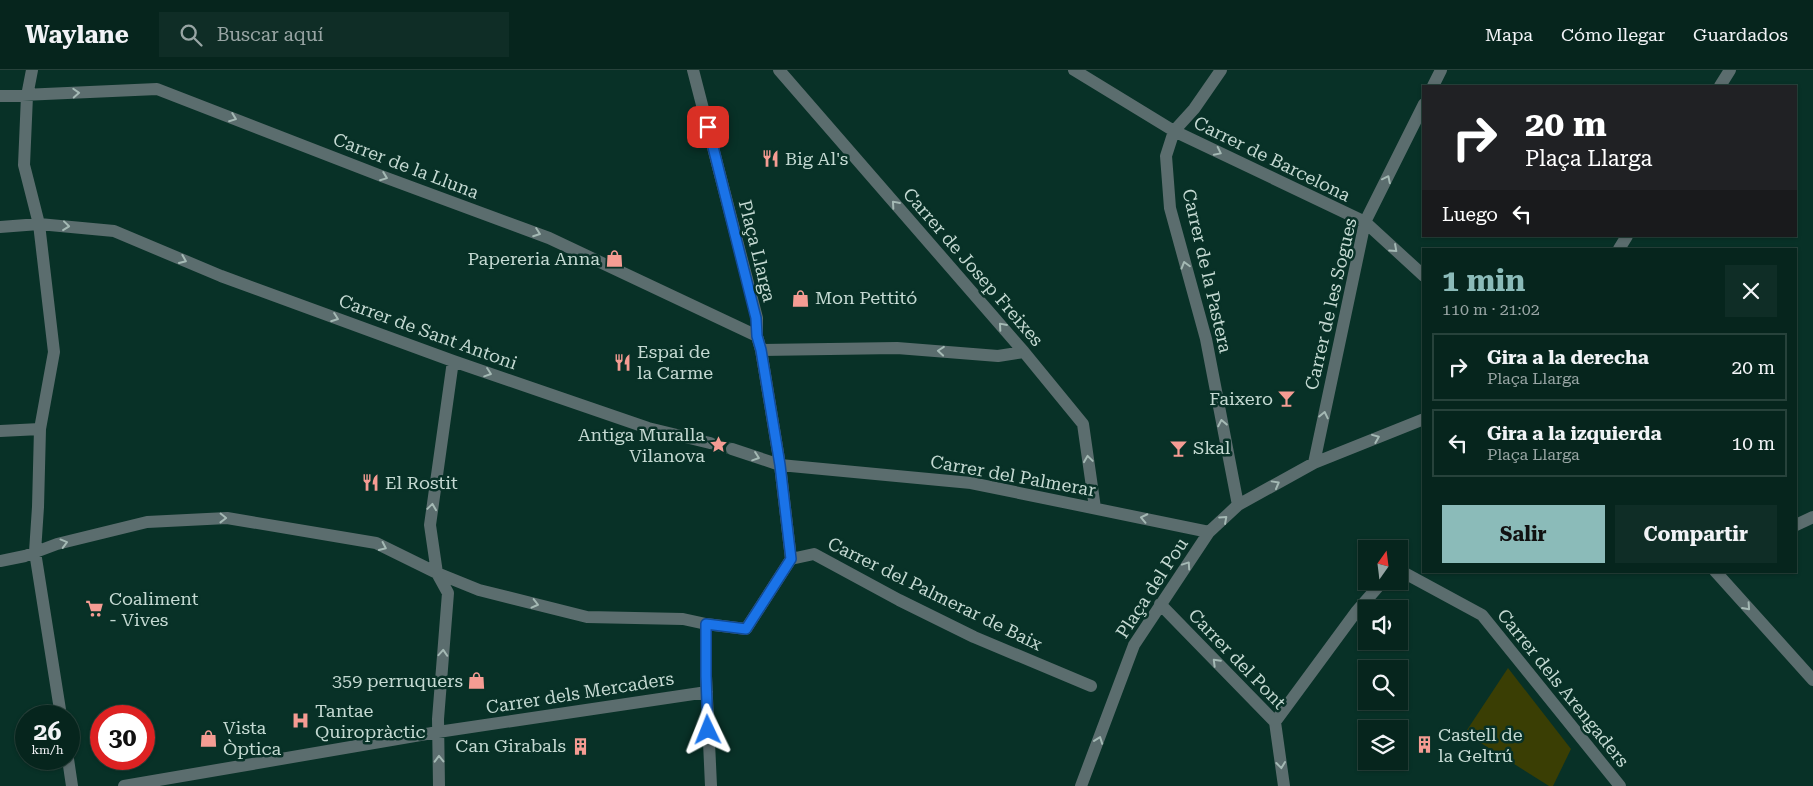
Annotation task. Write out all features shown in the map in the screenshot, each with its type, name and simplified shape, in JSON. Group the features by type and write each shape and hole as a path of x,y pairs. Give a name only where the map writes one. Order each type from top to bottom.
{"street":[{"name":"Plaça Llarga","path":"693,70 756,318 757,336 780,465 791,559"},
{"name":"Carrer de Josep Freixes","path":"779,70 1024,352 1083,424 1095,508"},
{"path":"1074,70 1174,131 1194,109 1221,70"},
{"path":"1433,85 1441,70"},
{"path":"1721,85 1730,70"},
{"path":"32,72 27,96 24,165 39,224 54,352 40,429 38,507 34,552 60,705"},
{"name":"Carrer de la Lluna","path":"0,96 156,89 549,238 757,336"},
{"name":"Carrer de les Sogues","path":"1314,463 1365,222 1422,108"},
{"name":"Carrer de Barcelona","path":"1174,131 1365,222 1422,274"},
{"name":"Carrer de la Pastera","path":"1174,131 1166,156 1170,208 1206,339 1238,505"},
{"name":"Carrer de Sant Antoni","path":"0,227 39,224 114,231 222,276 453,361 648,428 710,443"},
{"path":"1620,248 1626,237"},
{"path":"761,350 897,348 998,356 1024,352"},
{"path":"439,786 438,725 448,593 437,573 430,525 453,361"},
{"name":"Plaça del Pou","path":"1082,786 1134,645 1209,532 1238,505 1314,463 1422,420"},
{"path":"0,432 40,429"},
{"path":"732,449 780,465"},
{"name":"Carrer del Palmerar","path":"780,465 971,483 1209,532"},
{"path":"1797,525 1813,517"},
{"path":"0,561 58,544 148,522 227,518 376,543 437,573 479,590 587,617 683,619 746,629 791,559"},
{"name":"Carrer del Palmerar de Baix","path":"791,559 814,554 899,600 974,637 1091,686"},
{"path":"1717,573 1813,680"},
{"name":"Carrer dels Arengaders","path":"1408,575 1482,614 1620,786"},
{"path":"1275,722 1356,612 1375,590"},
{"name":"Carrer del Pont","path":"1160,604 1275,722 1284,786"},
{"path":"706,624 710,786"},
{"name":"Carrer dels Mercaders","path":"124,786 438,725 458,730 707,692"},
{"path":"70,770 72,786"}],"green space":[{"path":"1508,668 1571,749 1553,786 1549,786 1465,733"}],"tunnel":[{"path":"710,443 732,449"}],"place":[{"name":"Big Al's","path":"771,159"},
{"name":"Papereria Anna","path":"614,259"},
{"name":"Mon Pettitó","path":"801,298"},
{"name":"Espai de la Carme","path":"623,362"},
{"name":"Faixero","path":"1287,399"},
{"name":"Antiga Muralla Vilanova","path":"719,445"},
{"name":"Skal","path":"1179,448"},
{"name":"El Rostit","path":"371,483"},
{"name":"Coaliment - Vives","path":"95,609"},
{"name":"359 perruquers","path":"477,681"},
{"name":"Tantae Quiropràctic","path":"301,721"},
{"name":"Vista Òptica","path":"209,738"},
{"name":"Castell de la Geltrú","path":"1424,745"},
{"name":"Can Girabals","path":"580,746"}],"route":[{"path":"708,127 756,318 757,336 780,465 791,559 746,629 706,624 708,730"}]}
